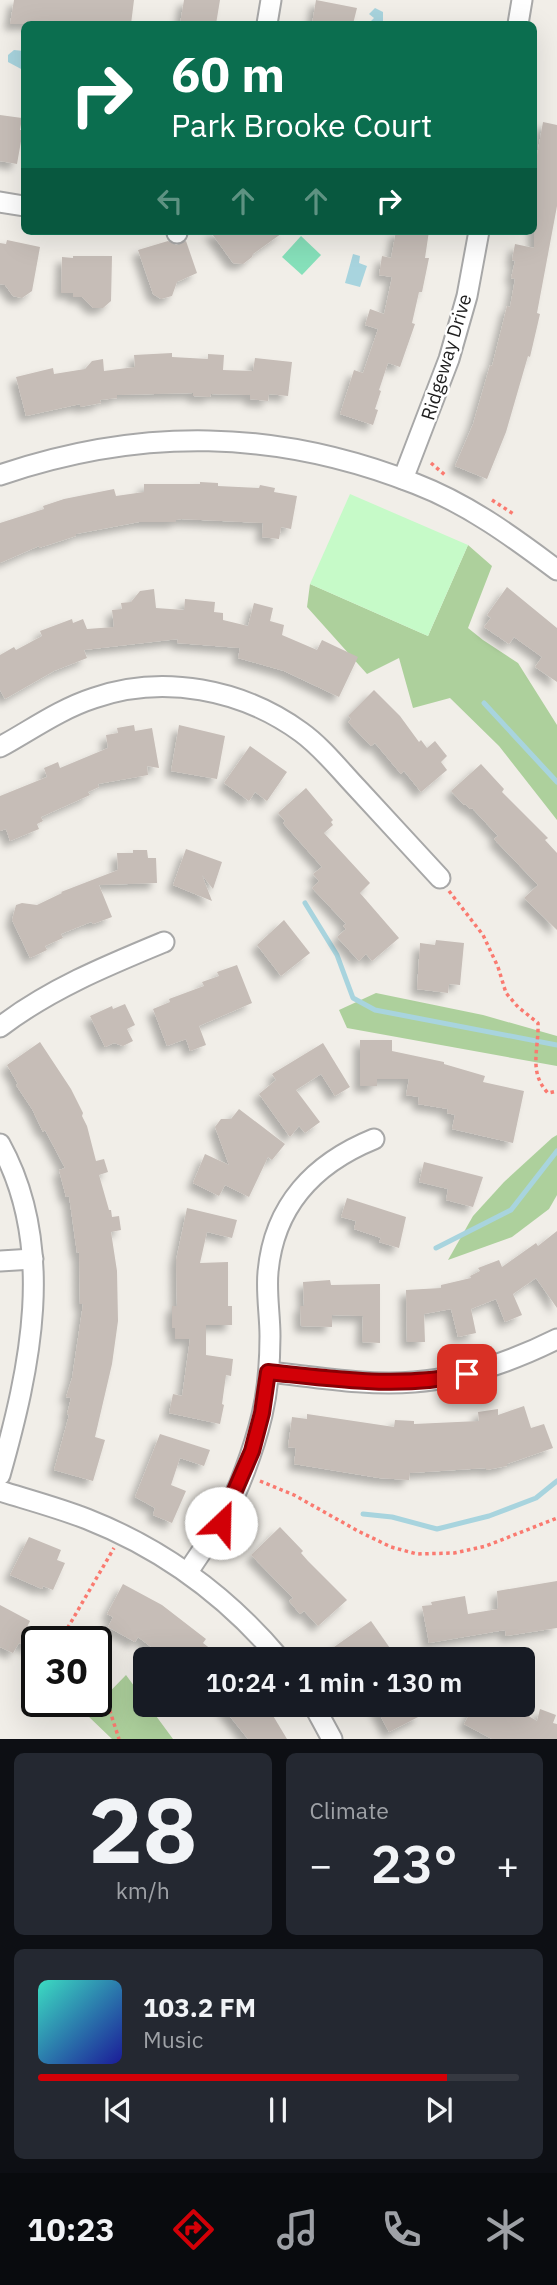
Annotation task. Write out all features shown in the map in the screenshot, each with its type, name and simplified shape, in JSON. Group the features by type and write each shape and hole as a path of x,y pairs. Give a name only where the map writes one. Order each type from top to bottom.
{"street":[{"path":"268,21 271,0"},
{"path":"518,21 522,0"},
{"path":"0,202 21,206"},
{"name":"Ridgeway Drive","path":"403,479 449,359 467,296 478,235"},
{"path":"0,475 85,450 134,443 182,440 278,446 334,457 403,479 446,498 492,523 557,570"},
{"path":"0,747 61,711 94,697 125,690 183,687 242,700 271,713 302,733 326,755 440,878"},
{"path":"0,1027 57,989 92,971 164,942"},
{"path":"188,1572 221,1523 252,1451 262,1413 268,1372 268,1274 280,1223 292,1200 308,1180 348,1150 374,1139"},
{"path":"0,1144 27,1219 33,1259 34,1305 30,1342 0,1475"},
{"path":"0,1261 33,1259"},
{"path":"268,1372 377,1383 412,1382 447,1378 486,1369 557,1339"},
{"path":"0,1491 86,1519 188,1572 225,1602 270,1647"},
{"path":"320,1717 332,1739"}],"path":[{"path":"440,878 483,936 498,967 506,993 538,1023 535,1071 541,1086 548,1093 557,1091"},
{"path":"242,1475 272,1484 358,1531 391,1547 416,1554 454,1553 486,1546 557,1518"},
{"path":"69,1626 121,1535"},
{"path":"112,1717 119,1739"}],"green space":[{"path":"301,236 321,255 302,275 282,257"},
{"path":"350,494 468,545 428,636 310,584"},
{"path":"468,545 492,566 468,628 518,663 557,725 557,820 499,746 450,698 413,708 399,658 367,674 307,607 310,584 428,636"},
{"path":"376,993 483,1015 557,1036 557,1066 347,1028 339,1010"},
{"path":"557,1135 557,1195 549,1209 512,1237 448,1260 473,1216 504,1182"},
{"path":"126,1675 133,1685 133,1717 157,1717 173,1739 112,1739 89,1717 112,1717 112,1689"}],"water":[{"path":"375,8 383,12 383,21 371,21 374,18 369,14"},
{"path":"14,50 21,51 21,69 8,62 8,55"},
{"path":"353,254 360,256 359,263 367,266 360,287 345,283"}],"building":[{"path":"14,0 134,0 131,21 21,21 21,24 10,24"},
{"path":"184,0 220,0 216,21 180,21"},
{"path":"316,0 357,8 354,21 312,21"},
{"path":"0,115 21,118 17,164 0,161"},
{"path":"543,122 557,125 557,206 537,313 540,314 530,357 528,356 506,432 487,479 455,466 473,424 490,365 492,366 507,306 510,307 515,279 511,278 515,244 534,248 534,235 537,235 537,155"},
{"path":"213,235 279,235 243,264 233,263"},
{"path":"395,235 428,235 425,258 429,258 412,323 415,324 400,367 388,363 379,390 381,391 375,409 378,410 373,425 340,414 354,370 363,373 378,329 365,325 370,309 384,314 392,277 379,275 382,256 391,258"},
{"path":"7,240 40,247 32,291 22,298 13,296 5,285 0,284 0,243 6,244"},
{"path":"168,241 176,245 186,241 197,273 177,282 172,296 161,299 153,294 138,250"},
{"path":"112,256 111,301 103,308 93,308 82,297 73,297 73,293 61,293 62,257"},
{"path":"172,353 172,357 208,359 208,354 224,355 223,370 253,371 255,358 292,362 288,396 269,394 268,401 250,399 250,395 117,395 117,398 100,400 101,403 80,407 80,404 26,416 16,377 53,368 54,374 85,369 92,361 103,359 104,371 135,367 134,355"},
{"path":"218,483 218,486 259,488 260,485 275,488 274,492 297,496 291,529 281,527 279,539 262,537 263,523 181,519 176,522 139,522 76,534 0,563 0,523 44,509 43,506 64,499 114,489 116,496 144,492 144,484"},
{"path":"507,587 557,628 557,682 535,667 542,657 514,637 509,644 484,627 491,618 487,615"},
{"path":"154,589 156,608 184,610 185,599 215,602 214,612 223,613 223,620 248,626 254,603 273,608 270,621 284,625 282,635 317,650 322,640 358,657 339,697 284,671 238,658 240,648 177,643 178,639 84,650 87,658 54,671 5,699 0,690 0,655 42,636 40,631 72,619 73,623 83,619 87,629 114,627 112,610 122,609 121,603 131,602 140,591"},
{"path":"374,690 400,716 419,742 421,740 427,748 435,741 447,756 441,762 447,770 421,792 404,771 401,774 375,743 371,746 348,722 351,719 348,716"},
{"path":"134,725 135,731 152,728 159,768 147,766 148,775 98,784 99,787 88,792 90,795 41,817 43,821 37,824 39,829 10,841 6,829 0,831 0,796 47,777 44,768 58,762 60,768 108,748 106,735 118,733 117,728"},
{"path":"179,725 225,736 217,779 171,771"},
{"path":"250,746 287,772 267,801 255,792 249,801 224,783"},
{"path":"481,764 504,789 502,792 548,838 545,840 557,853 557,930 524,898 538,885 494,839 498,836 472,808 464,805 451,791"},
{"path":"306,788 333,820 333,825 324,833 370,883 360,893 399,938 372,961 366,954 359,961 337,937 346,929 343,926 346,924 312,888 319,881 313,874 322,867 283,823 285,821 278,813"},
{"path":"186,849 222,862 213,889 202,875 212,901 173,885"},
{"path":"133,850 147,850 148,858 156,858 157,883 99,885 112,917 61,934 63,938 45,946 47,950 30,958 12,920 16,905 37,905 61,892 118,870 117,853 133,853"},
{"path":"284,920 310,953 281,976 257,945"},
{"path":"436,940 464,943 460,985 449,984 448,993 417,989 420,943 435,945"},
{"path":"237,965 252,1003 199,1026 206,1045 190,1051 186,1039 167,1046 153,1009 170,1002 169,999 204,986 202,982 219,976 217,972"},
{"path":"125,1004 135,1025 127,1029 133,1041 123,1046 114,1043 105,1047 90,1016 112,1006 113,1009"},
{"path":"360,1040 392,1040 392,1051 444,1062 485,1076 483,1082 524,1091 513,1143 452,1129 455,1115 447,1113 448,1109 418,1104 419,1097 406,1095 409,1079 377,1079 377,1086 360,1086"},
{"path":"40,1042 71,1089 83,1113 96,1161 104,1159 108,1172 99,1175 109,1210 112,1217 119,1216 121,1230 111,1232 117,1271 118,1321 112,1364 95,1437 105,1440 93,1481 54,1470 69,1415 67,1414 71,1398 66,1397 72,1378 83,1304 80,1304 79,1252 77,1253 69,1196 66,1197 59,1170 65,1168 7,1065"},
{"path":"323,1043 350,1087 335,1096 321,1074 296,1090 320,1122 305,1133 299,1126 290,1137 259,1094 276,1080 272,1074"},
{"path":"239,1109 285,1144 272,1160 268,1157 249,1197 225,1185 219,1196 193,1183 205,1154 229,1165 215,1127 221,1119 231,1119"},
{"path":"424,1162 483,1177 473,1207 446,1200 448,1189 419,1182"},
{"path":"347,1198 406,1217 399,1248 379,1242 381,1238 354,1229 356,1221 341,1217"},
{"path":"187,1208 237,1220 232,1238 207,1232 200,1263 228,1262 228,1306 232,1306 232,1325 206,1325 206,1355 233,1359 231,1376 226,1375 220,1424 169,1413 173,1394 182,1396 190,1339 175,1339 175,1328 172,1328 172,1306 177,1306 176,1260"},
{"path":"557,1231 557,1308 536,1278 513,1294 522,1315 505,1322 496,1299 471,1309 476,1333 458,1337 451,1309 424,1314 425,1342 407,1342 406,1290 441,1288 441,1285 471,1278 470,1276 480,1271 478,1268 499,1260 502,1267 536,1243 538,1246"},
{"path":"330,1280 331,1285 380,1284 380,1343 362,1342 363,1316 332,1315 332,1327 301,1326 303,1282"},
{"path":"524,1406 531,1428 544,1424 553,1448 507,1466 486,1470 410,1473 409,1480 379,1478 294,1464 296,1448 288,1447 292,1417 307,1419 307,1414 394,1427 395,1420 414,1421 414,1424 479,1421 478,1412 498,1409 498,1415"},
{"path":"160,1434 210,1450 204,1466 180,1458 171,1485 186,1491 172,1523 153,1515 155,1508 135,1497"},
{"path":"280,1527 303,1551 301,1553 308,1561 347,1600 318,1626 304,1611 300,1614 289,1601 293,1598 251,1555"},
{"path":"29,1537 61,1550 57,1560 65,1563 53,1590 43,1586 42,1589 10,1575"},
{"path":"557,1581 557,1628 506,1636 505,1630 429,1643 422,1606 465,1596 468,1614 498,1609 497,1591"},
{"path":"123,1584 162,1605 206,1639 203,1643 208,1647 151,1647 138,1637 135,1642 108,1626 113,1617 107,1614"},
{"path":"0,1605 30,1621 28,1626 21,1626 21,1644 19,1643 13,1653 0,1647"},
{"path":"371,1621 389,1647 334,1647"},
{"path":"540,1709 556,1715 553,1723 557,1724 557,1739 492,1739 464,1724 468,1717 530,1717 537,1721"},
{"path":"230,1717 274,1717 287,1739 248,1739"},
{"path":"381,1717 418,1717 389,1732"}],"waterway":[{"path":"484,703 557,782"},
{"path":"305,903 337,955 353,998 375,1010 557,1045"},
{"path":"436,1248 511,1210 557,1151"},
{"path":"363,1514 392,1517 437,1529 489,1516 536,1498 557,1481"}],"route":[{"path":"221,1523 252,1451 262,1413 268,1372 377,1383 412,1382 467,1374"}]}
